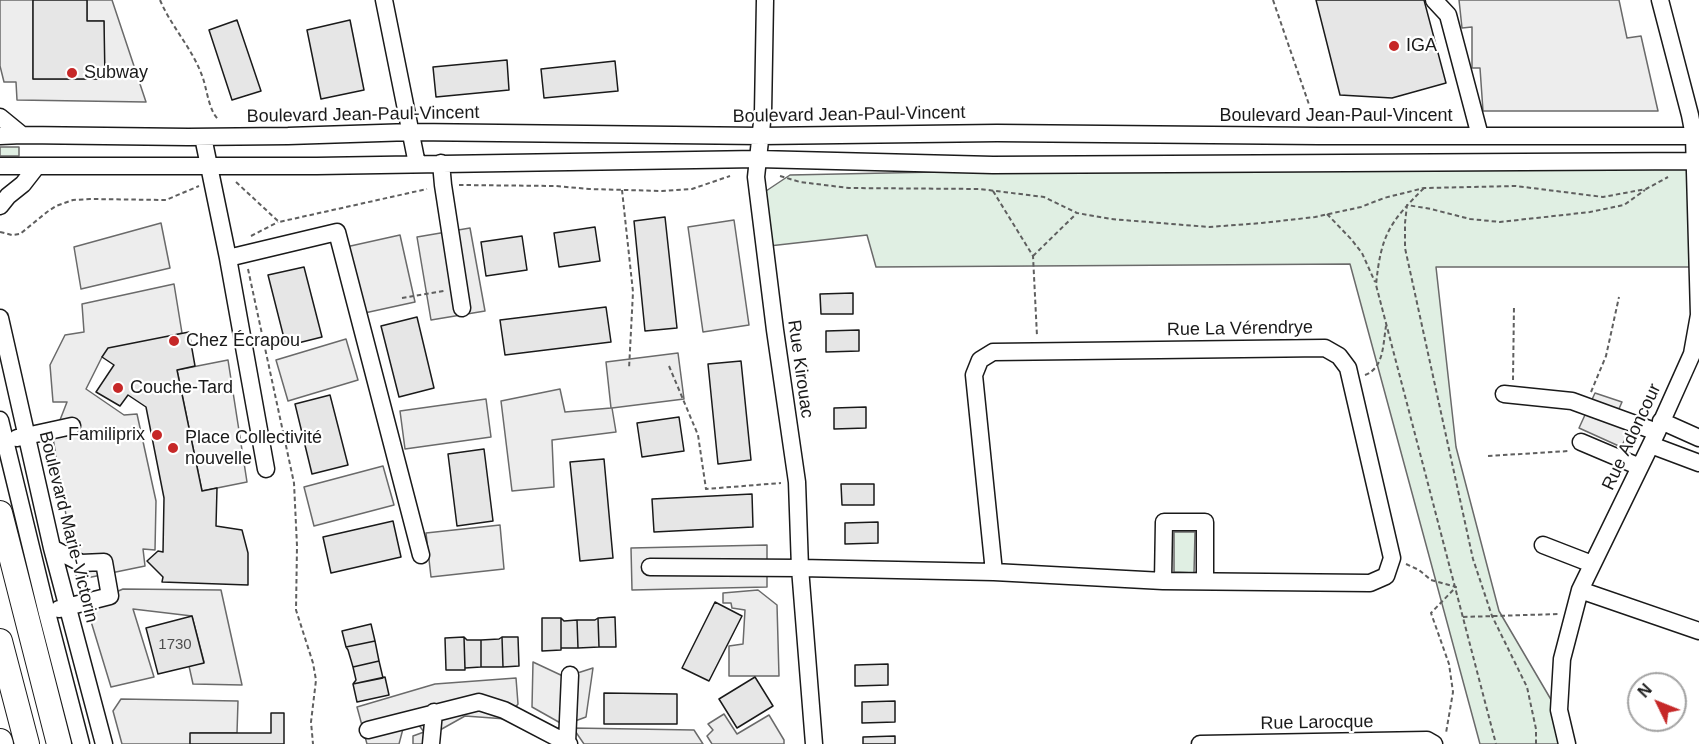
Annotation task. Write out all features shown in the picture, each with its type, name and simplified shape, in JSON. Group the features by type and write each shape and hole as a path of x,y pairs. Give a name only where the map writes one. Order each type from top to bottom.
{"highway":[{"path":"0,513 59,744"},
{"path":"0,573 43,744"},
{"path":"0,641 27,744"}],"street":[{"path":"384,0 417,164"},
{"name":"Rue Kirouac","path":"765,0 761,136 756,177 797,482 800,568 814,744"},
{"path":"1434,0 1448,15 1480,136"},
{"name":"Rue Adoncour","path":"1567,744 1559,710 1562,659 1572,613 1592,564 1692,354 1699,315 1697,136 1660,0"},
{"path":"0,117 22,135"},
{"name":"Boulevard Jean-Paul-Vincent","path":"0,136 288,136 412,132 761,136 997,133 1697,136"},
{"path":"203,136 228,258 266,469"},
{"path":"1319,136 1324,163"},
{"path":"0,166 209,166 758,159 993,165 1697,161"},
{"path":"441,163 462,308"},
{"path":"0,206 23,184 37,166"},
{"path":"228,258 337,232 421,555"},
{"name":"Boulevard Marie-Victorin","path":"0,318 52,548 104,744"},
{"name":"Rue La Vérendrye","path":"994,572 974,375 980,360 993,352 1325,348 1339,356 1348,368 1392,558"},
{"path":"1508,395 1572,401 1656,433 1699,463"},
{"path":"0,420 46,613 81,744"},
{"path":"5,440 72,426"},
{"path":"1656,433 1699,438"},
{"path":"1586,444 1640,467"},
{"path":"1163,581 1164,522 1205,522 1205,581"},
{"path":"1544,545 1592,564"},
{"path":"46,613 110,596 104,562 81,563 52,548"},
{"path":"650,567 994,572 1163,581 1370,583 1386,576 1392,558"},
{"path":"1580,590 1699,631"},
{"path":"368,730 479,702 504,710 568,744 570,675"},
{"path":"431,744 434,712"},
{"name":"Rue Larocque","path":"1200,744 1440,739"}],"path":[{"path":"160,0 196,61 214,115 222,122"},
{"path":"1273,0 1319,136"},
{"path":"246,239 279,222 443,185 556,186 662,191 692,189 734,175 780,176 800,182 849,188 992,190 1044,197 1077,213 1111,219 1209,227 1262,223 1327,214 1424,188 1516,186 1603,197 1646,189"},
{"path":"1407,205 1431,208 1470,219 1500,222 1590,212 1624,205 1646,189 1670,176"},
{"path":"230,180 239,184 279,222"},
{"path":"0,232 12,236 20,234 47,212 73,200 166,200 202,185"},
{"path":"1376,285 1379,257 1386,234 1398,214 1424,188"},
{"path":"622,190 633,292 628,369"},
{"path":"992,190 1034,256 1038,351"},
{"path":"1407,205 1405,248 1473,559 1492,616 1527,687 1536,729 1536,744"},
{"path":"1034,256 1077,213"},
{"path":"1327,214 1362,253 1376,285 1497,744"},
{"path":"247,265 294,483 297,546 296,610 316,680 311,722 313,744"},
{"path":"402,298 459,288"},
{"path":"1586,406 1606,356 1618,297"},
{"path":"1508,395 1514,305"},
{"path":"1351,379 1373,372 1382,357 1386,323"},
{"path":"669,366 698,435 706,489 797,482"},
{"path":"1488,456 1572,451 1586,444"},
{"path":"1392,558 1419,570 1431,580 1456,587"},
{"path":"1440,739 1454,692 1449,664 1431,613 1456,587"},
{"path":"1463,617 1572,613"}],"green space":[{"path":"0,147 19,147 19,156 0,156"},
{"path":"1696,161 1698,267 1436,267 1456,447 1499,611 1553,703 1563,744 1480,744 1350,264 876,267 867,235 769,246 763,193 790,175 1325,164"},
{"path":"1174,532 1195,532 1194,573 1174,572"}],"shaded area":[{"path":"0,0 33,0 33,79 104,79 104,21 87,21 87,0 112,0 146,102 17,100 16,82 4,82 0,66"},
{"path":"1459,0 1619,0 1627,38 1641,36 1658,111 1483,111 1480,68 1472,68 1472,27 1462,28"},
{"path":"734,220 749,325 703,332 688,227"},
{"path":"161,223 170,268 81,289 74,247"},
{"path":"470,228 485,311 431,320 417,237"},
{"path":"400,235 415,302 360,314 346,247"},
{"path":"174,284 182,333 102,357 86,389 124,415 137,414 156,501 155,550 143,549 145,566 77,580 53,438 67,402 53,402 50,365 65,335 84,332 82,304"},
{"path":"346,339 358,380 288,401 276,360"},
{"path":"678,353 684,399 612,408 616,432 552,440 554,487 512,491 501,401 560,389 565,412 611,408 606,362"},
{"path":"228,360 247,482 202,491 177,370"},
{"path":"1595,393 1622,402 1618,411 1636,419 1621,447 1579,428"},
{"path":"486,399 491,437 405,449 400,411"},
{"path":"383,466 394,505 314,526 304,487"},
{"path":"500,525 504,569 431,577 426,533"},
{"path":"767,545 767,587 632,590 631,548"},
{"path":"123,589 221,590 242,685 193,684 189,666 204,662 192,616 133,609 154,677 111,687 86,605"},
{"path":"758,590 777,605 779,676 729,676 729,646 743,644 745,610 732,608 731,603 723,603 723,593"},
{"path":"533,662 565,677 593,668 586,717 564,725 532,707"},
{"path":"516,678 518,704 506,719 465,716 440,730 438,744 413,744 413,736 424,732 418,724 404,725 399,744 367,744 357,707 435,684"},
{"path":"121,699 238,701 237,733 191,733 190,744 122,744 113,711"},
{"path":"724,714 737,734 769,715 784,740 784,744 712,744 707,736 713,730 708,724"},
{"path":"573,728 694,730 703,744 584,744"}],"building":[{"path":"33,0 87,0 87,21 104,21 105,79 33,79"},
{"path":"1316,0 1424,0 1446,83 1392,98 1340,95"},
{"path":"237,20 261,91 232,100 209,30"},
{"path":"350,20 364,90 321,99 307,30"},
{"path":"507,60 509,90 436,97 433,67"},
{"path":"615,61 618,91 544,98 541,69"},
{"path":"665,217 677,328 645,331 634,221"},
{"path":"595,227 600,261 559,267 554,233"},
{"path":"522,236 527,270 486,276 481,242"},
{"path":"304,267 322,337 286,346 268,275"},
{"path":"853,293 853,314 821,314 820,294"},
{"path":"606,307 611,342 505,355 500,320"},
{"path":"417,317 434,388 399,397 381,326"},
{"path":"859,330 859,351 826,352 826,331"},
{"name":"Place Collectivité nouvelle","path":"189,332 195,366 177,370 202,491 217,488 216,526 242,530 248,553 248,585 162,582 163,577 147,561 158,551 163,552 164,498 146,407 128,395 120,406 96,392 114,365 102,357 108,348"},
{"path":"741,361 751,460 718,464 708,364"},
{"path":"330,395 348,465 312,474 295,404"},
{"path":"866,407 866,428 834,429 834,408"},
{"path":"679,417 684,451 642,457 637,423"},
{"path":"484,449 493,521 457,526 448,454"},
{"path":"604,459 613,558 580,561 570,462"},
{"path":"841,484 874,484 874,505 842,505"},
{"path":"752,494 753,527 654,532 652,499"},
{"path":"393,521 401,557 331,573 323,537"},
{"path":"878,522 878,543 845,544 845,523"},
{"path":"715,602 742,616 709,681 682,668"},
{"path":"192,616 204,663 158,674 146,628"},
{"path":"615,617 616,647 599,647 598,618"},
{"path":"542,618 561,618 561,650 542,651"},
{"path":"561,618 564,621 577,620 578,648 561,648"},
{"path":"598,618 599,647 578,648 577,620"},
{"path":"371,624 375,641 346,647 342,631"},
{"path":"464,637 467,640 481,640 481,667 465,668"},
{"path":"464,637 465,670 446,670 445,638"},
{"path":"502,637 518,637 519,666 503,667"},
{"path":"502,637 503,667 481,667 481,640"},
{"path":"375,641 379,661 353,667 346,647"},
{"path":"379,661 383,678 353,684 356,680 353,667"},
{"path":"888,664 888,685 855,686 855,665"},
{"path":"385,677 389,695 357,702 353,684"},
{"path":"755,677 773,706 737,728 719,699"},
{"path":"604,693 677,694 677,724 604,724"},
{"path":"895,701 895,722 862,723 862,702"},
{"path":"271,713 284,713 284,744 190,744 190,733 271,733"},
{"path":"895,736 895,744 863,744 863,737"}],"place":[{"name":"IGA","path":"1394,46"},
{"name":"Subway","path":"72,73"},
{"name":"Chez Écrapou","path":"174,341"},
{"name":"Couche-Tard","path":"118,388"},
{"name":"Familiprix","path":"157,435"},
{"name":"Place Collectivité nouvelle","path":"173,448"}]}
